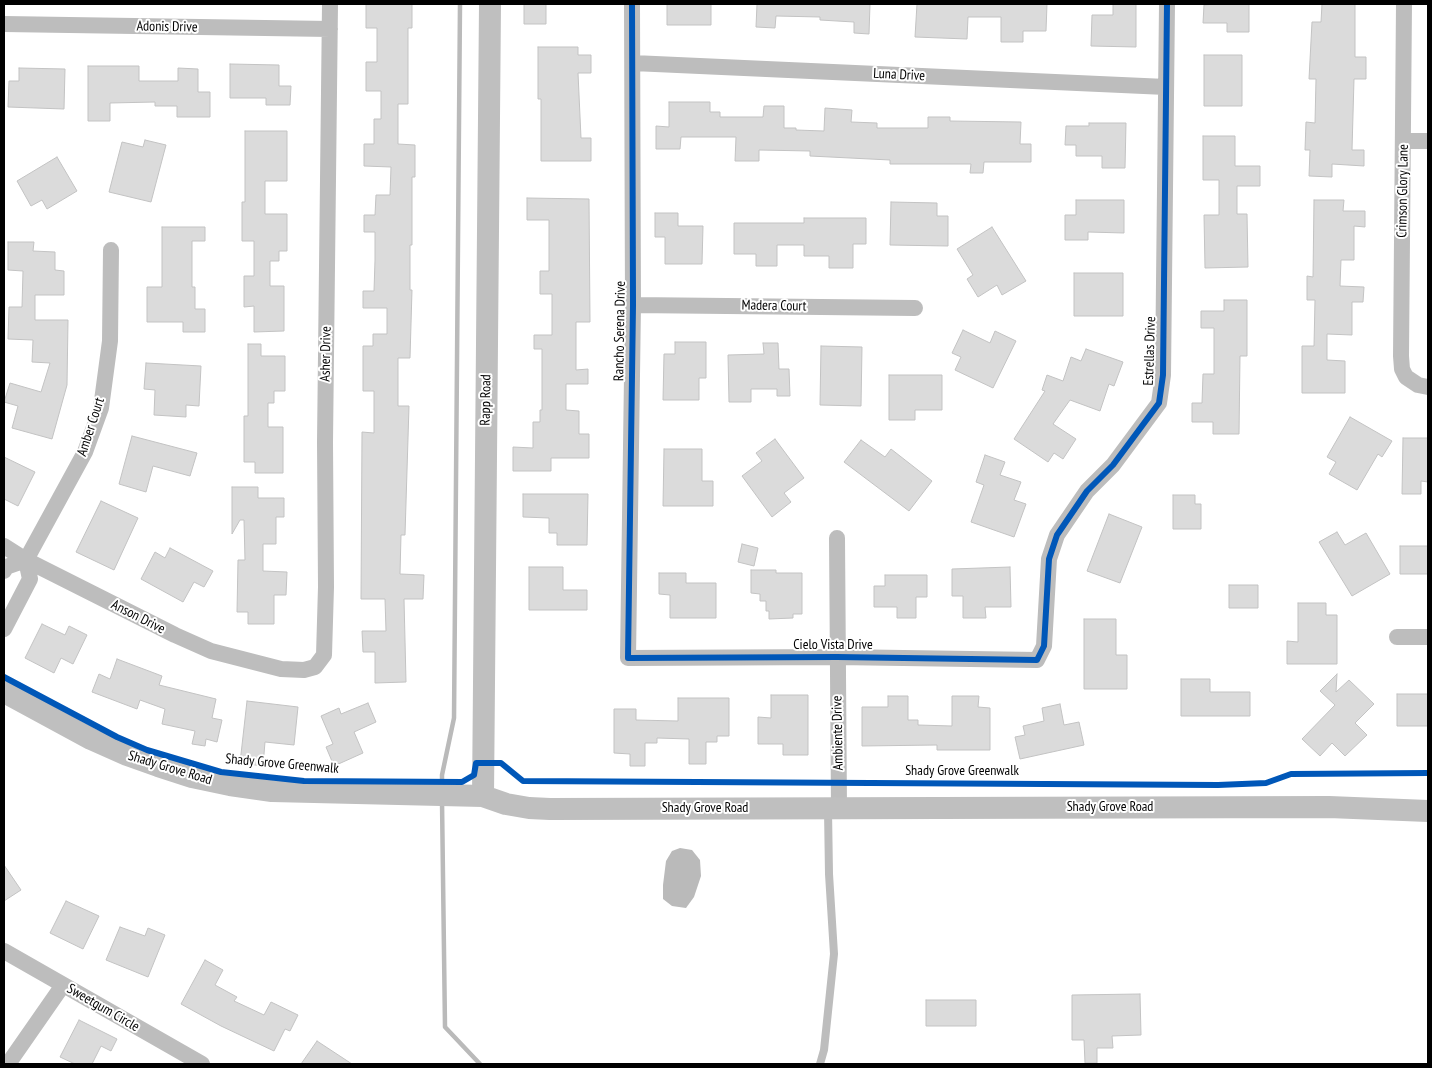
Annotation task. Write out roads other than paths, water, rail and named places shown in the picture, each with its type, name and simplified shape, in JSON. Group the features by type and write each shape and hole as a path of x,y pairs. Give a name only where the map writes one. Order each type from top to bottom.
{"main road":[{"name":"Rapp Road","path":"483,796 490,4"},
{"name":"Shady Grove Road","path":"4,692 126,755 192,777 272,791 483,796 506,804 543,809 1328,807 1428,811"}],"street":[{"name":"Asher Drive","path":"281,669 304,670 315,667 324,655 325,643 325,442 330,4"},
{"name":"Rancho Serena Drive","path":"628,658 633,305 632,4"},
{"name":"Estrellas Drive","path":"1037,660 1044,646 1048,559 1057,535 1087,491 1113,465 1159,402 1163,375 1168,4"},
{"name":"Crimson Glory Lane","path":"1404,4 1401,356 1402,369 1406,377 1418,385 1428,387"},
{"name":"Adonis Drive","path":"4,24 330,29"},
{"name":"Luna Drive","path":"632,63 1166,87"},
{"path":"1403,141 1428,141"},
{"name":"Amber Court","path":"26,560 85,452 101,408 110,341 111,250"},
{"name":"Madera Court","path":"633,305 915,308"},
{"name":"Ambiente Drive","path":"833,808 837,657 837,538"},
{"name":"Anson Drive","path":"4,546 26,560 175,636 211,651 281,669"},
{"path":"4,571 6,567 26,560 30,579 4,629"},
{"path":"1398,637 1428,637"},
{"name":"Cielo Vista Drive","path":"628,658 837,657 1037,660"},
{"name":"Sweetgum Circle","path":"4,951 202,1064"},
{"path":"8,1064 63,986"}],"lane":[{"path":"820,1064 824,1050 834,954 829,874 833,808"}],"waterway":[{"path":"442,788 442,775 454,718 460,4"},
{"path":"442,801 445,1027 480,1064"}]}
